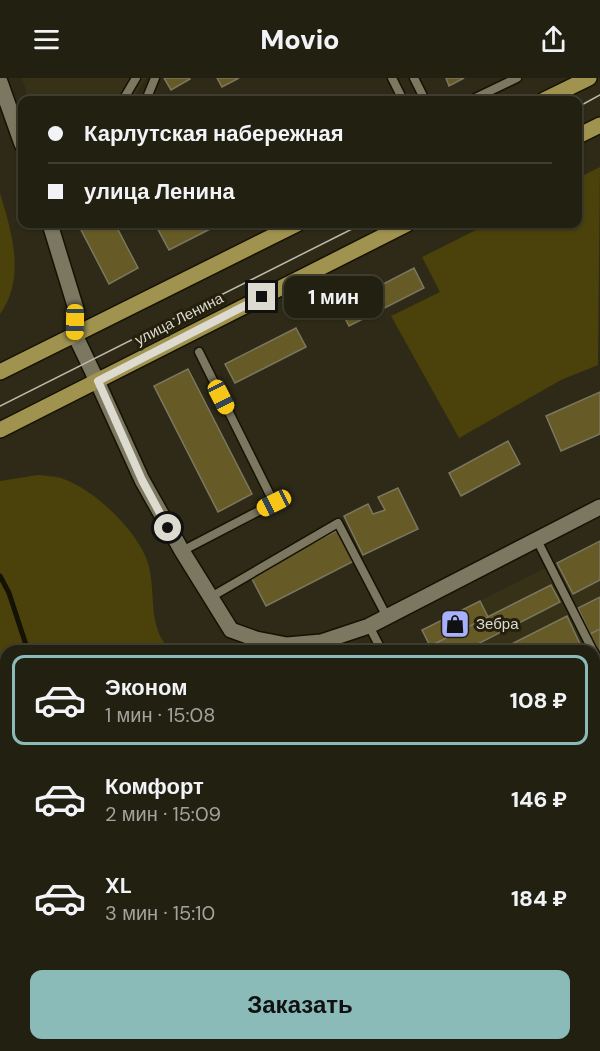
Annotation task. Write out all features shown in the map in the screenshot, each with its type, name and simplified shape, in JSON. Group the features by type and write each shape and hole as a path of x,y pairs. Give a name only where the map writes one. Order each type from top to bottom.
{"main road":[{"path":"552,96 589,78"},
{"path":"582,134 600,125"},
{"path":"0,372 289,228"},
{"name":"улица Ленина","path":"0,430 399,228"}],"street":[{"path":"0,82 18,133"},
{"path":"51,228 76,309 75,335 116,419 142,480 182,551 231,630 256,639 287,645 321,642 369,626 600,507"}],"lane":[{"path":"125,96 136,78"},
{"path":"148,96 155,78"},
{"path":"392,78 401,96"},
{"path":"414,78 423,96"},
{"path":"479,96 517,78"},
{"path":"182,551 274,503 198,352"},
{"path":"211,597 338,523 387,617"},
{"path":"537,540 590,645"},
{"path":"369,626 379,645"}],"shaded area":[{"path":"22,78 146,78 135,96 28,96"},
{"path":"600,167 598,365 561,380 459,438 391,316 440,292 422,257 480,228 582,228 582,176"},
{"path":"0,193 12,239 15,270 13,286 0,314"},
{"path":"38,475 61,478 87,491 113,512 135,538 148,563 155,620 166,645 0,645 0,481"},
{"path":"600,541 600,645 430,645 422,630"}],"building":[{"path":"164,78 189,78 190,79 171,90"},
{"path":"217,78 239,78 222,87"},
{"path":"446,78 464,78 449,86"},
{"path":"80,228 117,228 138,268 109,284"},
{"path":"157,228 212,228 169,250"},
{"path":"414,268 424,288 349,326 339,307"},
{"path":"296,328 306,347 235,383 225,364"},
{"path":"188,369 252,494 218,512 154,386"},
{"path":"600,392 600,434 561,451 546,416"},
{"path":"508,441 520,464 461,496 449,473"},
{"path":"398,488 418,529 363,555 344,516 368,504 373,514 385,510 378,497"},
{"path":"338,530 354,561 266,606 250,575"},
{"path":"600,541 600,580 573,594 557,563"},
{"path":"551,585 560,602 476,645 432,645"},
{"path":"600,597 600,629 590,634 578,608"},
{"name":"Зебра","path":"480,601 488,617 432,645 430,645 422,630"},
{"path":"567,616 581,645 510,645"},
{"path":"600,629 600,645 596,645 590,634"}],"waterway":[{"path":"0,576 9,593 26,645"}],"tram line":[{"path":"582,105 600,95"},
{"path":"0,406 354,228"}],"place":[{"name":"Зебра","path":"455,624"}],"route":[{"path":"168,528 142,480 98,381 262,297"}]}
